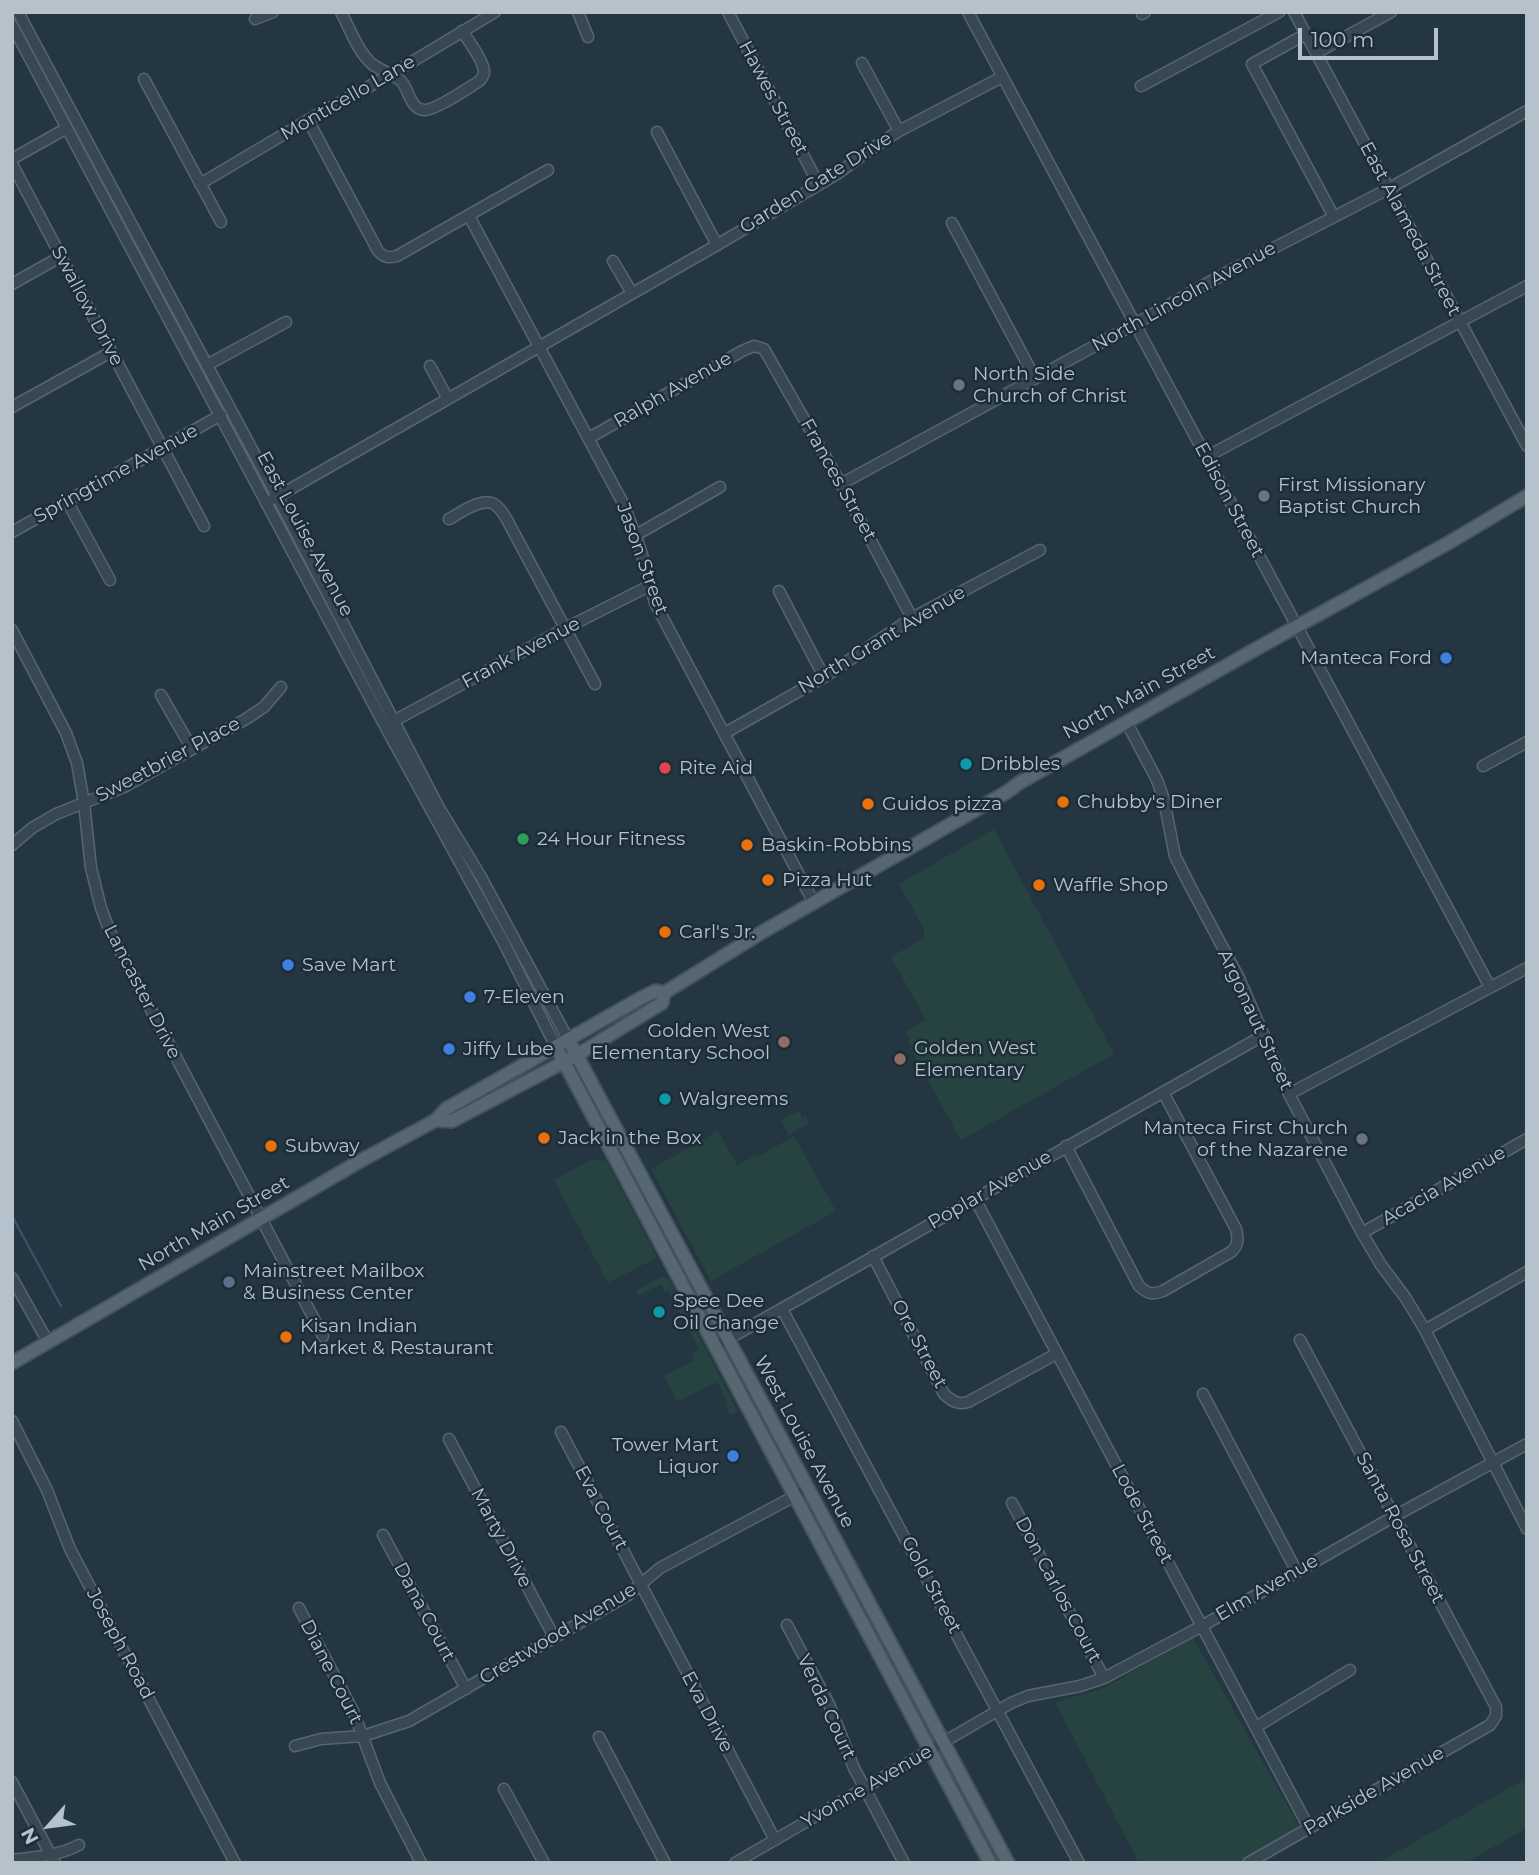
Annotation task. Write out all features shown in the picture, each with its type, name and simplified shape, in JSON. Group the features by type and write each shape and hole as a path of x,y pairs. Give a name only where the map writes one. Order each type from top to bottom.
{"main road":[{"name":"North Main Street","path":"12,1363 436,1120 446,1109 656,991 664,993 764,931 1041,770 1527,496"},
{"name":"North Main Street","path":"436,1120 452,1121 577,1055 662,1003 664,993"},
{"name":"West Louise Avenue","path":"568,1040 722,1343 795,1496 990,1863"},
{"name":"East Louise Avenue","path":"556,1047 564,1062"},
{"name":"West Louise Avenue","path":"564,1062 722,1343 808,1489 1008,1863"}],"street":[{"name":"East Louise Avenue","path":"18,12 207,365 272,499 556,1047"},
{"path":"254,19 273,12"},
{"path":"341,12 364,55 373,65 402,82 415,105 422,110 437,106 482,78 484,72 479,59 462,31"},
{"name":"Monticello Lane","path":"200,184 495,12"},
{"path":"578,12 588,37"},
{"name":"Hawes Street","path":"728,12 819,185"},
{"name":"Edison Street","path":"968,12 1490,987"},
{"path":"1141,86 1279,12"},
{"name":"East Alameda Street","path":"1294,12 1527,446"},
{"path":"1316,53 1391,12"},
{"name":"East Louise Avenue","path":"12,25 220,415 272,499"},
{"path":"1306,34 1252,64 1334,217"},
{"path":"862,63 899,131"},
{"name":"Garden Gate Drive","path":"272,499 717,245 837,174 899,131 1002,76"},
{"path":"144,79 221,222"},
{"name":"North Lincoln Avenue","path":"841,484 1231,270 1388,189 1527,111"},
{"path":"308,120 378,251 384,257 397,256 414,247 548,170"},
{"path":"12,162 67,128"},
{"path":"657,132 717,245"},
{"name":"Swallow Drive","path":"12,162 204,526"},
{"name":"Jason Street","path":"469,216 624,505 656,603 814,903"},
{"path":"952,223 1035,378"},
{"path":"12,284 60,257"},
{"path":"613,261 632,293"},
{"path":"1206,457 1527,286"},
{"path":"207,365 286,322"},
{"name":"Ralph Avenue","path":"589,438 742,351 754,346 759,347"},
{"name":"Frances Street","path":"759,347 768,353 912,618"},
{"path":"12,407 111,352"},
{"path":"430,366 448,399"},
{"name":"Springtime Avenue","path":"12,531 220,415"},
{"path":"636,535 720,488"},
{"path":"67,501 110,580"},
{"path":"449,519 478,504 488,502 497,506 595,684"},
{"name":"North Grant Avenue","path":"725,733 824,677 912,618 1040,550"},
{"name":"Frank Avenue","path":"389,724 649,586"},
{"path":"779,592 824,677"},
{"name":"Lancaster Drive","path":"12,630 71,745 77,763 91,868 110,932 323,1336"},
{"name":"Sweetbrier Place","path":"12,845 55,814 124,787 264,707 281,687"},
{"path":"161,695 192,749"},
{"name":"Argonaut Street","path":"1127,723 1157,780 1164,800 1175,856 1239,978 1289,1094 1362,1233 1405,1297 1424,1331 1527,1529"},
{"name":"East Louise Avenue","path":"389,724 481,877 568,1040"},
{"path":"1483,766 1527,742"},
{"path":"1289,1094 1527,968"},
{"name":"Poplar Avenue","path":"722,1343 1264,1035"},
{"path":"1066,1146 1139,1286 1146,1293 1163,1291 1231,1252 1236,1248 1238,1239 1236,1229 1163,1092"},
{"name":"Acacia Avenue","path":"1362,1233 1527,1139"},
{"name":"Lode Street","path":"975,1199 1309,1828"},
{"name":"Ore Street","path":"873,1256 944,1394 952,1402 968,1402 1056,1354"},
{"path":"1424,1331 1527,1272"},
{"path":"12,1278 48,1342"},
{"name":"Gold Street","path":"782,1309 1079,1863"},
{"name":"Santa Rosa Street","path":"1300,1340 1496,1707 1496,1716"},
{"path":"1203,1394 1297,1572"},
{"name":"Joseph Road","path":"12,1421 47,1490 70,1549 235,1863"},
{"name":"Eva Court","path":"561,1432 641,1584"},
{"name":"Marty Drive","path":"449,1439 554,1637"},
{"name":"Elm Avenue","path":"999,1711 1028,1696 1080,1686 1104,1678 1527,1444"},
{"name":"Crestwood Avenue","path":"295,1746 321,1740 363,1736 409,1721 628,1595 660,1569 808,1489"},
{"name":"Don Carlos Court","path":"1012,1503 1104,1678"},
{"name":"Dana Court","path":"383,1535 466,1689"},
{"name":"Eva Drive","path":"641,1584 775,1840"},
{"name":"Diane Court","path":"299,1608 334,1673 363,1736 380,1783 421,1863"},
{"name":"Verda Court","path":"787,1625 828,1704 854,1768 904,1863"},
{"path":"1256,1727 1350,1670"},
{"name":"Yvonne Avenue","path":"735,1863 999,1711"},
{"name":"Parkside Avenue","path":"1248,1863 1490,1725 1496,1716"},
{"path":"598,1737 666,1863"},
{"path":"12,1782 53,1859"},
{"path":"504,1789 544,1863"},
{"path":"12,1860 53,1859 79,1845"}],"green space":[{"path":"994,829 1114,1054 961,1140 914,1055 906,1031 926,1020 891,957 924,938 924,929 899,884"},
{"path":"799,1111 802,1118 806,1116 809,1123 789,1135 781,1120"},
{"path":"718,1131 737,1165 794,1136 836,1211 711,1281 651,1169"},
{"path":"592,1159 606,1161 656,1255 654,1259 608,1283 554,1180"},
{"path":"661,1277 668,1278 738,1411 730,1415 726,1406 728,1404 717,1382 678,1402 664,1376 694,1360 691,1354 699,1349 668,1291 665,1292 661,1284 639,1296 635,1291"},
{"path":"1193,1638 1300,1828 1239,1863 1139,1863 1055,1702 1102,1689"},
{"path":"1527,1778 1527,1828 1465,1863 1378,1863"}],"waterway":[{"path":"12,1216 61,1306"}],"place":[{"name":"North Side Church of Christ","path":"959,385"},
{"name":"First Missionary Baptist Church","path":"1264,496"},
{"name":"Manteca Ford","path":"1446,658"},
{"name":"Dribbles","path":"966,764"},
{"name":"Rite Aid","path":"665,768"},
{"name":"Chubby's Diner","path":"1063,802"},
{"name":"Guidos pizza","path":"868,804"},
{"name":"24 Hour Fitness","path":"523,839"},
{"name":"Baskin-Robbins","path":"747,845"},
{"name":"Pizza Hut","path":"768,880"},
{"name":"Waffle Shop","path":"1039,885"},
{"name":"Carl's Jr.","path":"665,932"},
{"name":"Save Mart","path":"288,965"},
{"name":"7-Eleven","path":"470,997"},
{"name":"Golden West Elementary School","path":"784,1042"},
{"name":"Jiffy Lube","path":"449,1049"},
{"name":"Golden West Elementary","path":"900,1059"},
{"name":"Walgreems","path":"665,1099"},
{"name":"Jack in the Box","path":"544,1138"},
{"name":"Manteca First Church of the Nazarene","path":"1362,1139"},
{"name":"Subway","path":"271,1146"},
{"name":"Mainstreet Mailbox & Business Center","path":"229,1282"},
{"name":"Spee Dee Oil Change","path":"659,1312"},
{"name":"Kisan Indian Market & Restaurant","path":"286,1337"},
{"name":"Tower Mart Liquor","path":"733,1456"}]}
